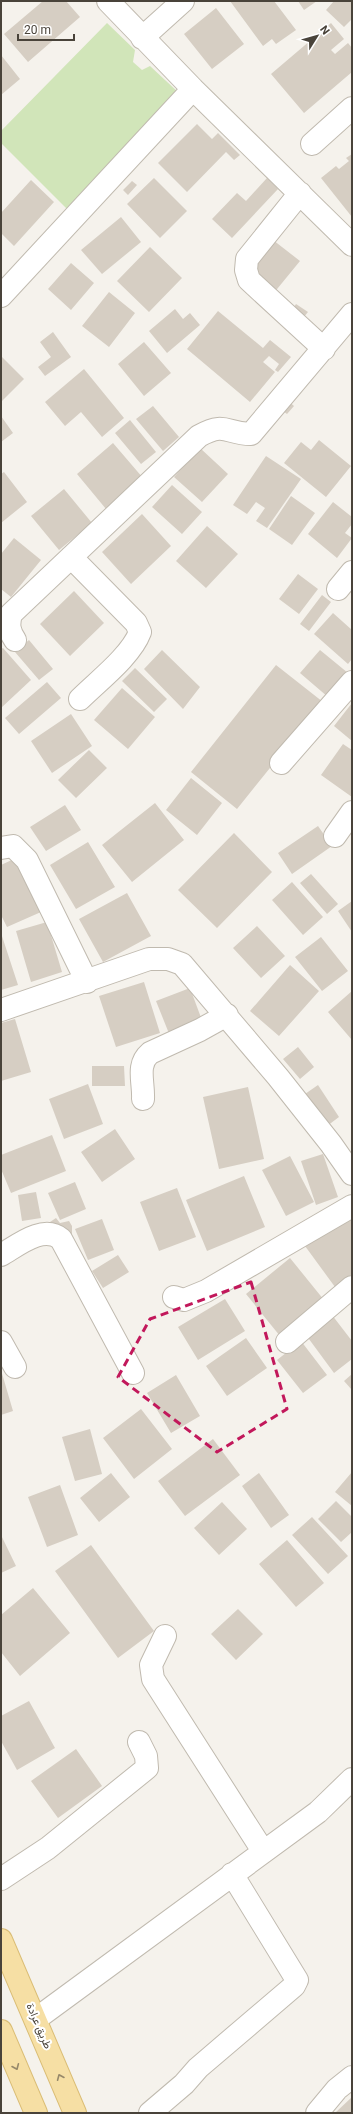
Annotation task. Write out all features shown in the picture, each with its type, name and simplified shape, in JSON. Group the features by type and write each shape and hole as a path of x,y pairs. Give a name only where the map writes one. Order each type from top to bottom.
{"main road":[{"name":"طريق عرادة","path":"1,1940 75,2113"},
{"path":"1,2031 36,2113"}],"street":[{"path":"108,1 142,38 352,245"},
{"path":"142,38 183,1"},
{"path":"1,296 194,89"},
{"path":"312,144 352,108"},
{"path":"300,193 247,259 246,270 249,280 324,349"},
{"path":"15,640 10,632 9,622 11,614 199,436 212,428 224,428 240,434 251,434 352,314"},
{"path":"71,558 136,623 140,632 137,641 129,650 80,699"},
{"path":"338,589 352,572"},
{"path":"281,763 352,682"},
{"path":"334,836 352,812"},
{"path":"1,848 13,846 27,860 86,982"},
{"path":"1,1010 86,982 149,959 168,959 182,964 227,1015 331,1144 352,1174"},
{"path":"143,1099 142,1062 150,1053 200,1030 227,1015"},
{"path":"174,1297 184,1300 206,1291 352,1206"},
{"path":"1,1255 32,1237 46,1234 56,1235 61,1239 133,1372"},
{"path":"287,1342 352,1287"},
{"path":"1,1342 15,1367"},
{"path":"165,1636 151,1665 152,1679 263,1851"},
{"path":"1,1879 48,1848 147,1768 146,1756 139,1742"},
{"path":"36,2019 318,1812 352,1779"},
{"path":"150,2113 184,2084 198,2068 294,1986 297,1980 232,1874"},
{"path":"317,2113 338,2089 352,2077"}],"highlighted area":[{"path":"251,1282 287,1409 217,1452 118,1377 150,1319"}],"green space":[{"path":"107,23 135,50 133,62 142,70 150,66 180,94 70,212 1,143 1,131"}],"building":[{"path":"43,1 66,1 80,17 28,62 4,34"},
{"path":"230,1 274,1 296,30 276,44 272,39 263,46"},
{"path":"298,1 317,1 304,10"},
{"path":"334,1 352,1 352,19 344,27 326,10"},
{"path":"216,8 244,44 212,69 184,34"},
{"path":"331,23 344,39 331,50 335,54 348,43 352,48 352,72 304,113 271,74"},
{"path":"1,55 20,79 1,95"},
{"path":"197,124 212,139 218,133 240,155 234,160 226,152 187,192 158,163"},
{"path":"352,154 352,217 321,178 336,166 339,169 349,161 346,158"},
{"path":"154,178 187,211 160,238 127,204"},
{"path":"267,178 278,189 232,238 212,219 237,193 246,201"},
{"path":"31,180 54,202 14,246 1,233 1,213"},
{"path":"132,181 137,185 128,195 123,190"},
{"path":"121,217 141,242 102,274 81,250"},
{"path":"273,240 300,261 273,294 247,272"},
{"path":"150,247 182,278 149,312 117,281"},
{"path":"71,263 94,283 71,310 48,289"},
{"path":"109,292 135,313 109,347 82,326"},
{"path":"296,304 308,312 303,318 292,310"},
{"path":"175,309 183,319 190,313 200,325 167,353 149,331"},
{"path":"218,311 263,348 270,340 291,357 278,372 275,370 279,364 269,356 263,362 275,372 250,402 187,349"},
{"path":"53,332 71,357 45,376 38,367 51,357 40,342"},
{"path":"144,342 171,373 144,396 118,364"},
{"path":"1,356 24,379 1,402"},
{"path":"84,369 124,418 102,437 81,412 65,426 45,402"},
{"path":"286,399 294,406 287,414 279,408"},
{"path":"153,406 179,437 163,451 136,419"},
{"path":"1,416 13,433 1,442"},
{"path":"130,420 156,452 141,464 115,433"},
{"path":"319,440 351,466 326,497 284,463 301,442 311,450"},
{"path":"113,443 143,478 106,509 77,474"},
{"path":"200,448 228,474 202,502 174,477"},
{"path":"266,456 301,479 267,528 256,521 265,508 256,502 247,514 233,505"},
{"path":"4,472 27,502 1,523 1,474"},
{"path":"172,485 202,512 182,534 152,507"},
{"path":"64,489 92,523 59,550 31,516"},
{"path":"291,496 315,513 292,545 269,529"},
{"path":"333,502 352,517 352,524 345,533 352,538 337,558 308,534"},
{"path":"142,514 171,546 131,584 102,552"},
{"path":"207,526 238,554 206,588 176,561"},
{"path":"14,538 41,560 11,597 1,589 1,554"},
{"path":"298,574 318,589 299,614 279,599"},
{"path":"74,591 104,623 70,656 40,624"},
{"path":"322,595 331,602 309,631 300,624"},
{"path":"333,613 352,630 352,659 348,664 314,634"},
{"path":"29,640 53,669 39,680 15,652"},
{"path":"3,648 31,680 1,708 1,649"},
{"path":"162,650 200,687 183,709 144,669"},
{"path":"320,650 348,673 328,697 300,673"},
{"path":"276,665 323,702 237,809 191,772"},
{"path":"135,668 167,699 154,712 122,681"},
{"path":"47,682 61,698 19,734 5,718"},
{"path":"122,688 155,717 128,749 94,720"},
{"path":"352,703 352,741 334,726"},
{"path":"71,714 92,746 52,773 31,741"},
{"path":"343,744 352,750 352,797 321,775"},
{"path":"89,750 107,768 76,798 58,780"},
{"path":"191,778 222,803 197,835 166,810"},
{"path":"155,803 184,840 132,882 102,845"},
{"path":"65,805 81,830 46,851 30,827"},
{"path":"318,826 332,846 292,874 278,853"},
{"path":"234,833 272,872 217,928 178,890"},
{"path":"88,842 115,887 76,909 50,865"},
{"path":"16,858 41,912 7,927 1,915 1,865"},
{"path":"311,874 338,904 327,914 300,883"},
{"path":"292,882 323,917 303,935 272,900"},
{"path":"127,893 151,936 103,962 79,919"},
{"path":"352,901 352,932 338,911"},
{"path":"47,922 62,972 31,982 16,931"},
{"path":"257,926 285,956 261,978 233,948"},
{"path":"1,933 18,985 1,990"},
{"path":"321,937 348,971 322,991 295,957"},
{"path":"290,965 319,991 279,1036 250,1011"},
{"path":"144,982 160,1033 116,1047 99,996"},
{"path":"190,988 203,1023 170,1036 156,1001"},
{"path":"352,991 352,1040 328,1012"},
{"path":"15,1019 31,1072 1,1081 1,1023"},
{"path":"298,1047 314,1067 300,1079 283,1059"},
{"path":"92,1066 124,1066 125,1086 92,1086"},
{"path":"88,1084 103,1124 64,1139 49,1099"},
{"path":"318,1085 339,1117 327,1126 305,1094"},
{"path":"248,1087 264,1159 219,1169 203,1097"},
{"path":"115,1129 135,1159 102,1182 81,1152"},
{"path":"52,1135 66,1171 11,1193 1,1169 1,1155"},
{"path":"323,1154 338,1197 316,1205 301,1161"},
{"path":"290,1156 314,1202 286,1216 262,1170"},
{"path":"244,1176 265,1227 207,1251 186,1200"},
{"path":"75,1182 86,1209 60,1220 48,1193"},
{"path":"177,1188 196,1237 159,1251 140,1202"},
{"path":"36,1192 41,1218 22,1221 18,1195"},
{"path":"352,1216 352,1274 335,1287 305,1246"},
{"path":"56,1218 60,1223 69,1221 72,1226 72,1243 69,1246 50,1222"},
{"path":"102,1219 114,1250 88,1260 75,1229"},
{"path":"118,1255 129,1272 103,1288 92,1271"},
{"path":"290,1258 324,1300 280,1336 246,1294"},
{"path":"225,1299 245,1331 198,1360 178,1327"},
{"path":"332,1315 352,1341 352,1359 334,1373 306,1335"},
{"path":"246,1338 267,1368 227,1396 206,1366"},
{"path":"301,1341 327,1375 303,1393 277,1360"},
{"path":"1,1370 13,1411 1,1415"},
{"path":"352,1374 352,1390 344,1381"},
{"path":"176,1375 200,1416 171,1433 147,1393"},
{"path":"141,1409 172,1449 134,1479 103,1438"},
{"path":"90,1429 102,1474 75,1481 62,1437"},
{"path":"213,1439 240,1475 185,1516 158,1481"},
{"path":"352,1472 352,1506 335,1492"},
{"path":"111,1473 130,1497 99,1522 80,1498"},
{"path":"259,1473 289,1515 271,1528 242,1486"},
{"path":"60,1485 78,1535 47,1547 28,1497"},
{"path":"336,1501 352,1517 352,1532 341,1542 318,1519"},
{"path":"222,1502 247,1529 219,1555 194,1528"},
{"path":"312,1517 348,1556 328,1574 292,1535"},
{"path":"1,1535 16,1566 1,1573"},
{"path":"287,1540 324,1583 296,1607 259,1564"},
{"path":"91,1545 154,1631 118,1658 55,1571"},
{"path":"33,1588 70,1633 20,1676 1,1652 1,1615"},
{"path":"238,1609 263,1634 236,1660 211,1634"},
{"path":"29,1701 55,1748 17,1770 1,1741 1,1716"},
{"path":"76,1749 102,1786 58,1818 31,1781"},
{"path":"352,2097 352,2113 335,2113"}]}
